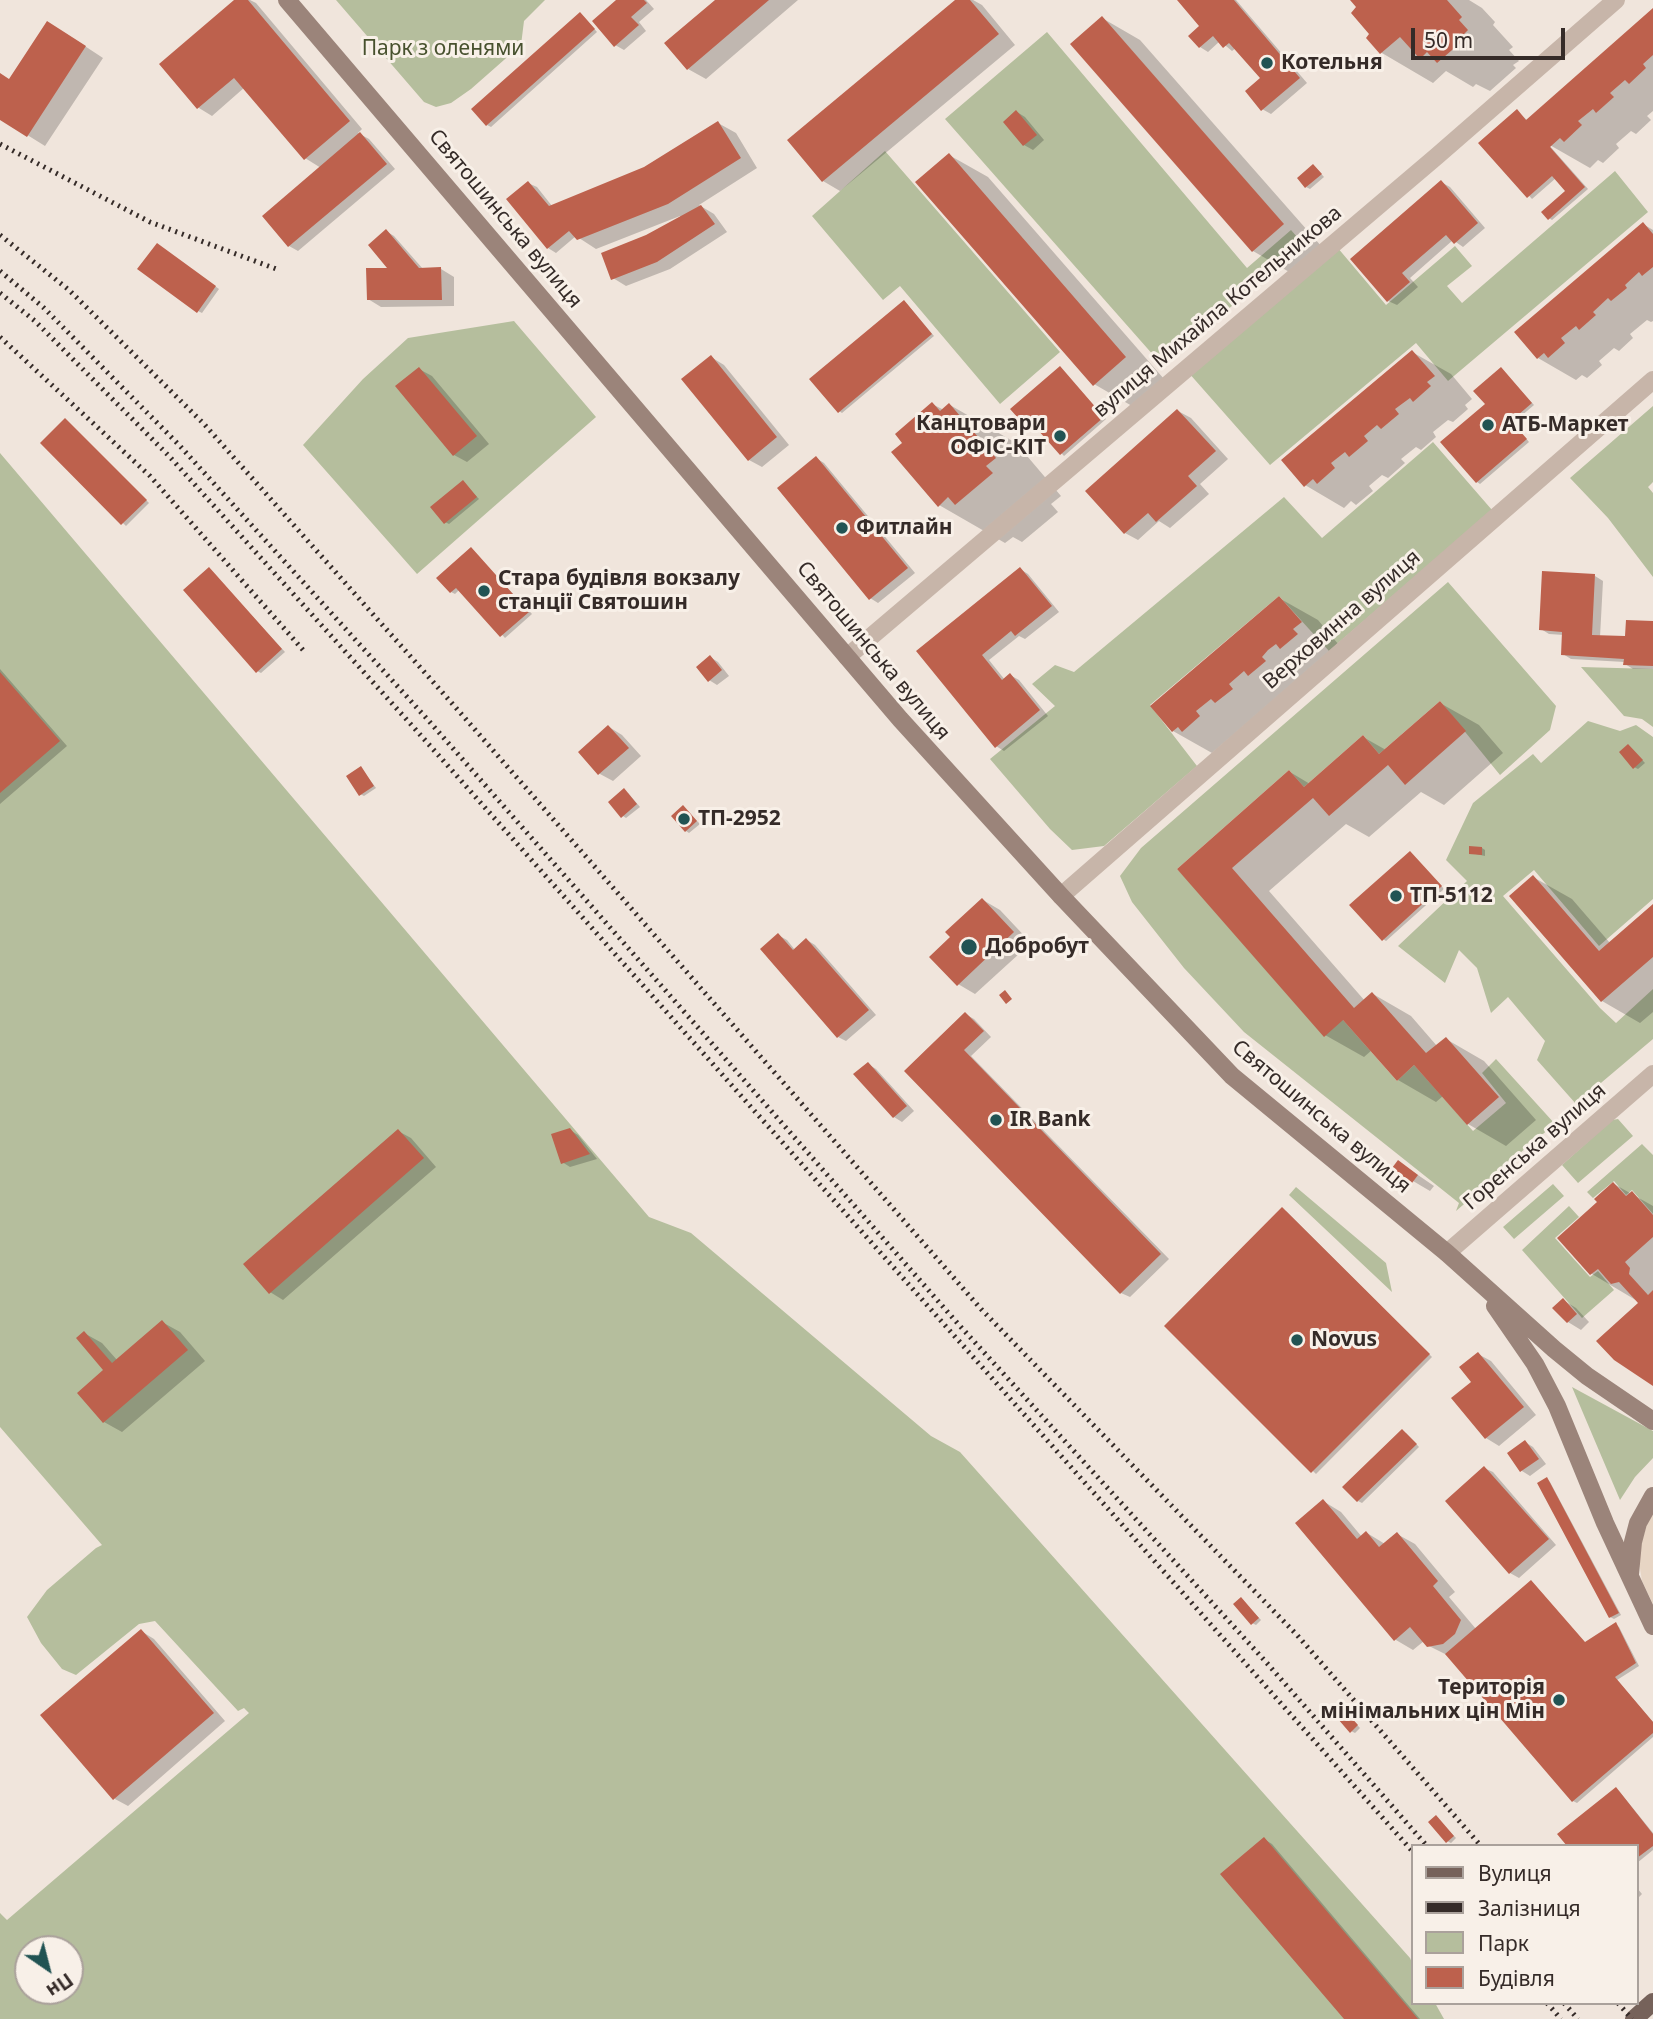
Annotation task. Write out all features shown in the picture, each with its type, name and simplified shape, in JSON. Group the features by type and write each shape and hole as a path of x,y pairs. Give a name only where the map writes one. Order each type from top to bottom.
{"main road":[{"name":"Святошинська вулиця","path":"287,0 908,729 1061,896 1233,1076 1447,1253 1570,1363 1653,1421"},
{"name":"Святошинська вулиця","path":"1476,1280 1541,1375 1557,1406 1605,1523 1653,1626"},
{"path":"1630,1577 1633,1542 1638,1523 1653,1496"},
{"path":"1634,2019 1653,2002"}],"street":[{"name":"вулиця Михайла Котельникова","path":"847,657 1454,142 1616,0"},
{"name":"Верховинна вулиця","path":"1061,896 1653,380"},
{"name":"Горенська вулиця","path":"1447,1253 1653,1074"}],"green space":[{"name":"Парк з оленями","path":"336,0 545,0 524,21 521,45 471,89 451,103 436,107 424,102"},
{"path":"1047,32 1247,268 1291,230 1304,245 1162,365 945,119"},
{"path":"885,151 1060,352 1000,404 900,286 883,300 812,216"},
{"path":"1615,171 1648,212 1448,381 1416,343 1270,465 1188,372 1337,247 1386,305 1455,246 1472,266 1447,286 1462,303"},
{"path":"514,321 596,417 417,574 303,445 363,379 408,338"},
{"path":"1653,406 1653,482 1648,487 1653,493 1653,577 1608,518 1570,478"},
{"path":"1433,442 1492,510 1329,651 1279,596 1150,705 1197,766 1104,846 1072,850 1050,829 990,759 1055,706 1032,684 1055,665 1074,672 1284,497 1322,538"},
{"path":"0,453 649,1217 691,1233 931,1436 960,1452 1410,1958 1412,2005 1436,2005 1444,2019 0,2019 0,1913 7,1920 249,1713 244,1708 238,1711 155,1621 139,1624 76,1675 62,1669 41,1643 27,1617 47,1590 102,1545 0,1427"},
{"path":"1448,582 1556,706 1550,730 1500,775 1440,701 1379,754 1363,735 1304,787 1289,770 1177,869 1343,1020 1397,1081 1414,1065 1473,1131 1506,1103 1482,1073 1496,1059 1555,1124 1491,1177 1491,1181 1456,1211 1459,1203 1244,1032 1184,968 1132,902 1120,876 1141,848"},
{"path":"1581,667 1653,669 1653,727 1642,719 1624,716"},
{"path":"1588,721 1620,731 1636,725 1653,737 1653,899 1599,946 1534,870 1503,896 1616,1023 1653,989 1653,1039 1576,1104 1537,1060 1545,1041 1508,997 1491,1013 1477,968 1459,950 1445,983 1398,946 1467,881 1446,860 1473,803 1533,754 1541,763"},
{"path":"1618,1119 1633,1136 1578,1183 1562,1165 1612,1120"},
{"path":"1642,1144 1653,1155 1653,1214 1632,1190 1626,1195 1614,1181 1593,1198 1587,1192"},
{"path":"1553,1184 1564,1196 1514,1239 1503,1227"},
{"path":"1296,1187 1386,1263 1392,1292 1289,1195"},
{"path":"1569,1206 1579,1217 1555,1238 1590,1277 1598,1271 1614,1290 1582,1318 1522,1250"},
{"path":"1572,1387 1653,1431 1653,1458 1635,1477 1620,1500"}],"shaded area":[{"path":"1653,1503 1653,1604 1642,1581 1638,1555"}],"building":[{"path":"234,0 248,0 350,121 304,160 234,78 197,109 159,64"},
{"path":"616,0 644,0 647,3 631,17 639,25 614,47 592,21"},
{"path":"715,0 769,0 687,70 664,43"},
{"path":"955,0 970,0 999,34 822,182 787,140"},
{"name":"Котельня","path":"1177,0 1234,0 1300,78 1261,111 1245,91 1260,78 1229,43 1223,48 1213,36 1199,48 1188,36 1199,26"},
{"path":"1350,0 1447,0 1462,17 1459,20 1468,30 1463,35 1466,38 1437,63 1427,52 1420,59 1400,37 1380,54 1366,38 1369,34 1351,13 1356,7"},
{"path":"1653,8 1653,55 1643,64 1646,68 1629,84 1625,80 1610,93 1614,97 1596,113 1593,109 1578,121 1582,125 1564,142 1560,138 1550,147 1585,187 1548,220 1541,212 1565,191 1552,176 1527,198 1478,143 1517,109 1526,120"},
{"path":"580,12 595,29 486,126 471,109"},
{"path":"1102,16 1284,224 1252,252 1070,44"},
{"path":"47,21 86,46 27,137 0,120 0,73 9,79"},
{"path":"1016,110 1037,135 1023,146 1003,122"},
{"path":"718,121 741,158 668,204 577,240 569,231 547,249 506,199 528,181 549,206 644,167"},
{"path":"360,132 387,164 288,247 262,216"},
{"path":"949,153 1126,357 1093,386 915,182"},
{"path":"1313,164 1322,174 1305,188 1297,178"},
{"path":"1441,180 1478,223 1454,244 1446,235 1402,273 1410,282 1387,302 1350,259"},
{"path":"701,205 715,224 657,262 611,280 601,253 646,235"},
{"path":"1643,222 1653,234 1653,267 1642,276 1639,272 1625,285 1627,288 1611,301 1608,298 1593,312 1596,315 1579,330 1576,326 1561,338 1565,343 1548,358 1544,353 1537,359 1514,332"},
{"path":"386,229 419,268 441,267 442,300 367,300 366,268 387,268 368,245"},
{"path":"157,243 216,286 197,313 137,269"},
{"path":"904,300 932,334 838,413 809,379"},
{"path":"1412,350 1435,376 1427,382 1431,386 1413,402 1410,398 1395,409 1399,414 1381,429 1377,425 1364,436 1368,441 1349,457 1345,452 1331,463 1335,468 1317,484 1313,479 1304,487 1281,460"},
{"path":"711,355 777,437 748,461 681,379"},
{"path":"1060,366 1104,417 1060,455 1030,421 1025,426 1010,409"},
{"path":"419,367 477,436 453,456 395,386"},
{"name":"АТБ-Маркет","path":"1501,367 1532,403 1511,421 1527,439 1476,483 1440,442 1485,404 1473,391"},
{"path":"932,402 940,411 949,403 996,458 986,466 993,473 955,505 948,497 938,507 891,452 902,443 895,434"},
{"path":"1177,409 1216,451 1188,476 1197,486 1156,522 1148,513 1124,534 1085,491"},
{"path":"65,418 147,500 121,525 40,443"},
{"name":"Фитлайн","path":"816,456 908,568 869,600 777,488"},
{"path":"463,480 477,497 444,524 430,507"},
{"name":"Стара будівля вокзалу станції Святошин","path":"471,547 529,612 500,637 456,588 450,593 436,578"},
{"path":"209,567 282,649 256,673 183,590"},
{"path":"1020,567 1052,606 1015,636 1011,631 982,655 1002,680 1010,673 1040,710 995,748 916,651"},
{"path":"1542,571 1595,574 1592,635 1625,636 1626,620 1653,621 1653,666 1623,665 1624,659 1561,655 1562,632 1539,630"},
{"path":"1279,596 1302,622 1293,629 1298,634 1280,649 1276,644 1268,650 1262,657 1266,661 1248,676 1244,671 1229,684 1233,689 1215,703 1211,699 1196,711 1200,716 1182,732 1178,727 1172,732 1150,706"},
{"path":"710,655 722,670 708,682 696,667"},
{"path":"0,672 60,741 0,793"},
{"path":"1440,701 1466,731 1405,785 1388,765 1329,816 1313,798 1232,868 1354,1008 1372,992 1426,1053 1446,1037 1499,1097 1467,1125 1414,1065 1397,1081 1343,1020 1324,1037 1177,869 1289,770 1304,787 1363,735 1379,754"},
{"path":"608,725 629,748 598,775 578,752"},
{"path":"1628,744 1643,760 1633,769 1619,752"},
{"path":"361,766 374,786 359,796 346,776"},
{"path":"624,788 637,804 621,818 608,802"},
{"name":"ТП-2952","path":"683,805 697,821 685,832 671,816"},
{"path":"1469,846 1482,847 1482,855 1469,854"},
{"name":"ТП-5112","path":"1410,851 1442,886 1382,941 1349,905"},
{"path":"1533,875 1599,951 1653,904 1653,957 1601,1002 1509,896"},
{"name":"Добробут","path":"982,898 1014,932 957,986 929,957 950,937 945,932"},
{"path":"778,933 793,950 806,938 869,1010 837,1038 760,949"},
{"path":"1005,990 1012,999 1006,1004 999,995"},
{"path":"965,1012 984,1031 964,1050 1161,1254 1120,1294 904,1071"},
{"path":"868,1062 907,1106 893,1118 853,1074"},
{"path":"570,1128 590,1154 561,1164 551,1134"},
{"path":"398,1129 424,1158 269,1294 243,1264"},
{"path":"1398,1160 1418,1175 1412,1183 1392,1168"},
{"path":"1613,1182 1626,1196 1632,1191 1653,1215 1653,1237 1625,1262 1630,1268 1629,1274 1648,1295 1653,1290 1653,1386 1614,1360 1596,1341 1638,1303 1619,1282 1611,1284 1598,1269 1590,1275 1557,1238 1597,1202 1594,1199"},
{"name":"Novus","path":"1282,1207 1430,1354 1311,1473 1164,1326"},
{"path":"1563,1298 1577,1314 1567,1323 1552,1308"},
{"path":"162,1320 188,1350 103,1423 77,1393 103,1370 76,1338 84,1331 112,1363"},
{"path":"1478,1352 1524,1407 1485,1439 1451,1398 1471,1382 1459,1367"},
{"path":"1402,1429 1417,1444 1357,1502 1342,1487"},
{"path":"1525,1440 1539,1459 1520,1472 1507,1453"},
{"path":"1484,1466 1549,1539 1509,1574 1445,1501"},
{"path":"1547,1477 1619,1613 1609,1618 1537,1483"},
{"path":"1323,1499 1357,1539 1366,1531 1379,1547 1397,1532 1438,1581 1433,1586 1461,1620 1455,1634 1443,1644 1427,1647 1410,1627 1394,1641 1295,1523"},
{"name":"Територія мінімальних цін Мін","path":"1531,1580 1585,1642 1616,1622 1636,1663 1615,1677 1653,1722 1653,1733 1572,1802 1445,1654"},
{"path":"1241,1597 1259,1618 1251,1625 1233,1604"},
{"path":"141,1629 214,1713 113,1800 40,1715"},
{"path":"1340,1705 1358,1725 1350,1733 1332,1712"},
{"path":"1616,1787 1653,1834 1653,1846 1639,1856 1639,1844 1565,1844 1557,1834"},
{"path":"1436,1815 1454,1836 1446,1843 1428,1822"},
{"path":"1264,1837 1418,2019 1344,2019 1220,1874"}],"railway":[{"path":"0,144 150,222 279,270"},
{"path":"0,235 69,290 204,424 450,701 981,1309 1297,1635 1479,1844"},
{"path":"0,271 44,308 180,446 428,720 960,1326 1266,1662 1425,1844"},
{"path":"0,293 35,321 169,456 416,730 1412,1851"},
{"path":"0,337 150,476 304,651"},
{"path":"1549,2005 1561,2019"},
{"path":"1566,2005 1578,2019"},
{"path":"1620,2005 1632,2019"}],"place":[{"name":"Котельня","path":"1267,63"},
{"name":"АТБ-Маркет","path":"1488,425"},
{"name":"Канцтовари ОФІС-КІТ","path":"1060,436"},
{"name":"Фитлайн","path":"842,528"},
{"name":"Стара будівля вокзалу станції Святошин","path":"484,591"},
{"name":"ТП-2952","path":"684,819"},
{"name":"ТП-5112","path":"1396,896"},
{"name":"Добробут","path":"969,947"},
{"name":"IR Bank","path":"996,1120"},
{"name":"Novus","path":"1297,1340"},
{"name":"Територія мінімальних цін Мін","path":"1559,1700"}]}
